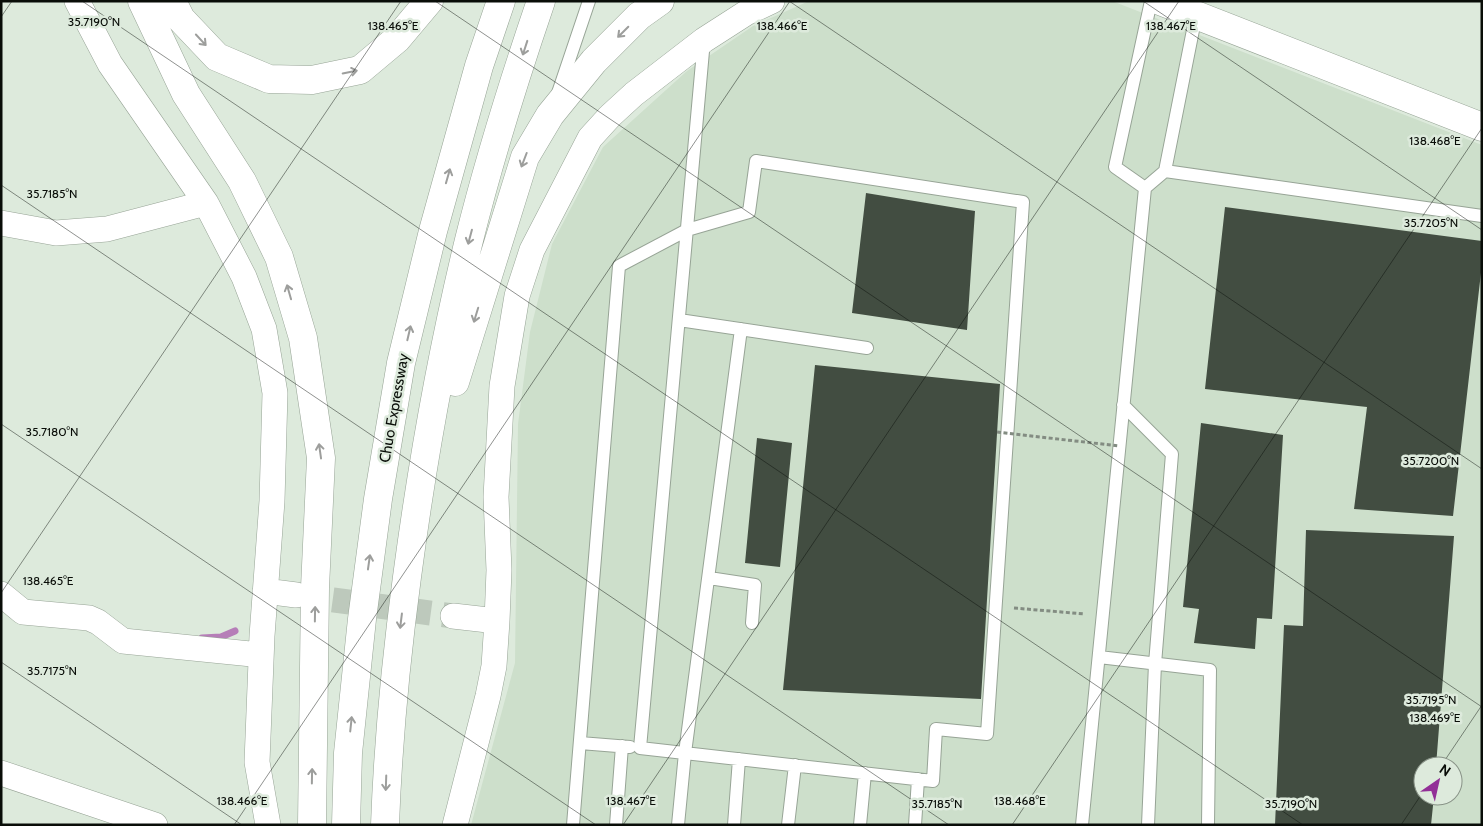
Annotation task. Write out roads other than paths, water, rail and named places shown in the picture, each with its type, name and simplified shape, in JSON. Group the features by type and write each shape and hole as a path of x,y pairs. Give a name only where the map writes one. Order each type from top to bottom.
{"main road":[{"path":"142,1 186,94 242,181 279,257 303,338 321,458 315,588 312,825"},
{"path":"172,1 181,19 217,58 270,79 304,80 360,70 397,40 429,1"},
{"name":"Chuo Expressway","path":"346,825 348,753 362,618 378,499 402,363 436,222 479,66 501,1"},
{"path":"385,825 388,751 400,627 416,506 440,372 470,240 516,76 540,1"},
{"path":"416,506 525,157 550,115 594,60 639,16 660,1"},
{"path":"1160,1 1482,127"}],"street":[{"path":"77,1 110,64 206,203 244,277 264,330 275,393 272,501 261,656 257,762 268,825"},
{"path":"455,825 494,666 499,570 496,497 502,386 517,296 532,250 590,138 610,116 634,94 704,40 746,14 772,1"},
{"path":"1,222 56,233 107,229 206,203"},
{"path":"265,591 296,595"},
{"path":"1,594 23,612 89,618 98,622 123,641 261,656"},
{"path":"453,616 497,621"},
{"path":"1,774 155,825"}],"lane":[{"path":"550,115 589,1"},
{"path":"1145,188 1115,166 1151,1"},
{"path":"1082,825 1145,188 1165,171 1196,15"},
{"path":"640,748 704,40"},
{"path":"573,825 619,266 687,230 749,212 756,161 1023,202 987,734 936,729 933,781 738,758 580,743"},
{"path":"1165,171 1482,216"},
{"path":"679,320 867,348"},
{"path":"678,825 685,753 741,329"},
{"path":"1124,405 1172,454 1155,664 1148,825"},
{"path":"709,578 755,586 752,623"},
{"path":"1099,657 1210,670 1208,825"},
{"path":"616,825 622,746"},
{"path":"734,825 738,758"},
{"path":"788,825 795,765"},
{"path":"860,825 865,773"},
{"path":"915,825 918,779"}],"waterway":[{"path":"202,638 221,637 235,631"}],"tunnel":[{"path":"296,595 453,616"}]}
